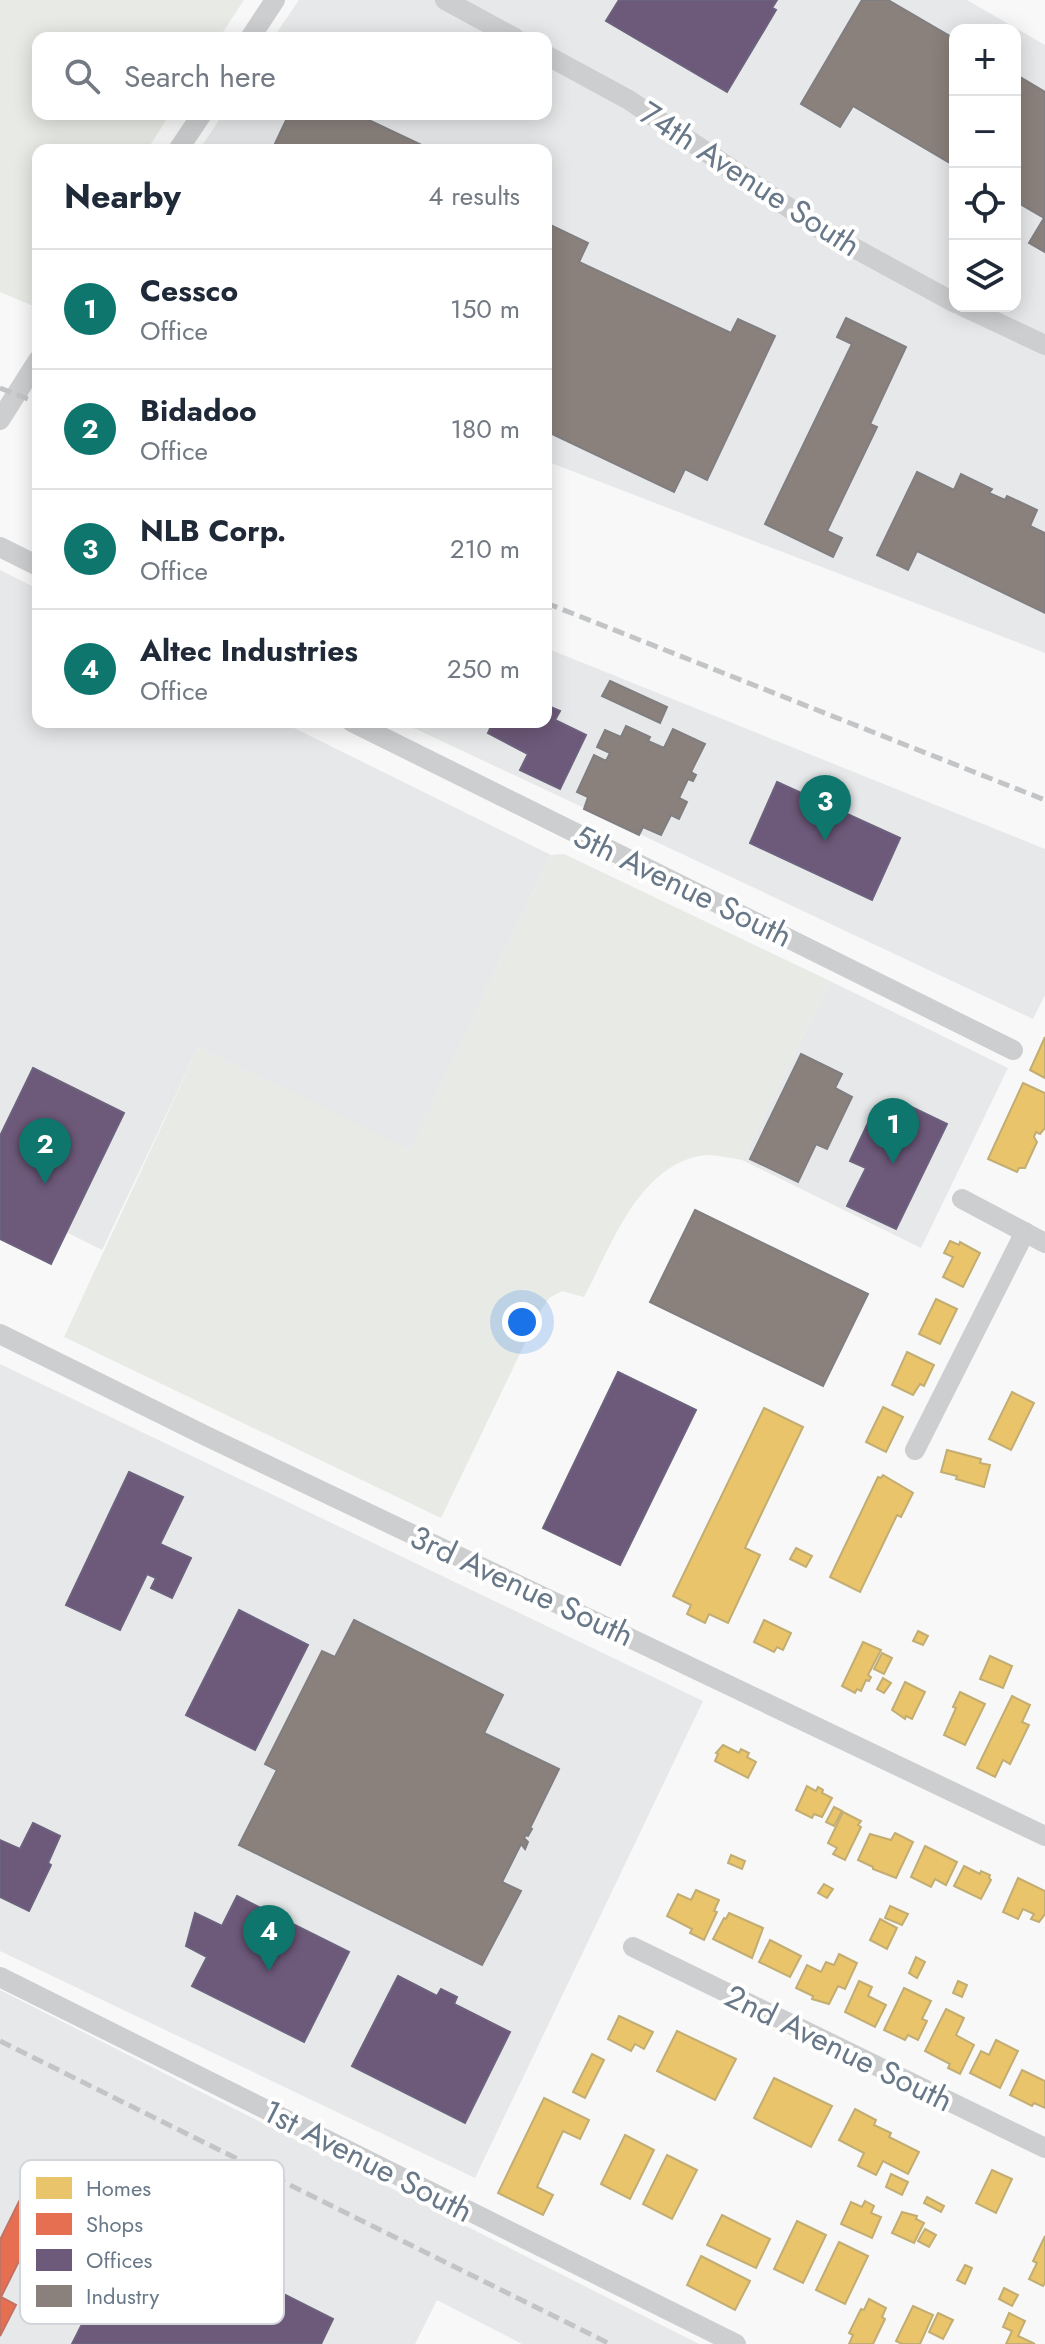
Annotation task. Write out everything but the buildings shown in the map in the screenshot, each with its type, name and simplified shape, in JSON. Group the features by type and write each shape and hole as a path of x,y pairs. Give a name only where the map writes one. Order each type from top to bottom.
{"street":[{"path":"254,32 275,0"},
{"path":"445,0 504,32"},
{"name":"74th Avenue South","path":"552,58 629,100 825,232 949,300"},
{"path":"182,144 198,120"},
{"path":"975,312 1045,345"},
{"path":"0,420 32,369"},
{"path":"0,547 32,563"},
{"name":"5th Avenue South","path":"364,728 1013,1050"},
{"path":"962,1199 1045,1243"},
{"path":"915,1450 1025,1232"},
{"name":"3rd Avenue South","path":"0,1334 218,1442 1045,1836"},
{"name":"2nd Avenue South","path":"633,1947 1045,2148"},
{"name":"1st Avenue South","path":"0,1977 736,2344"}],"shaded area":[{"path":"0,0 244,0 223,32 32,32 32,120 166,120 151,144 32,144 32,305 0,292"},
{"path":"299,0 967,0 1009,24 949,24 949,312 1021,312 1021,31 1045,45 1045,653 552,463 552,144 203,144 219,120 552,120 552,32 277,32"},
{"path":"0,570 32,586 32,728 294,728 551,855 410,1151 198,1048 102,1250 66,1232 124,1113 33,1069 0,1137"},
{"path":"552,650 1045,849 1045,995 1033,1019 414,728 552,728"},
{"path":"564,854 830,981 742,1160 699,1156 677,1164 659,1176 628,1213 584,1297 562,1291 549,1298 441,1518 64,1337 198,1048 410,1150 551,855"},
{"path":"830,981 1008,1068 921,1248 742,1160"},
{"path":"0,1364 703,1701 475,2178 0,1951"},
{"path":"0,1990 699,2344 522,2344 437,2300 415,2344 0,2344"}],"railway":[{"path":"0,388 32,401"},
{"path":"552,605 1045,800"},
{"path":"0,2041 240,2160"},
{"path":"284,2182 610,2344"}],"place":[{"name":"NLB Corp.","path":"825,841"},
{"name":"Cessco","path":"893,1164"},
{"name":"Bidadoo","path":"45,1184"},
{"name":"Altec Industries","path":"269,1971"}]}
